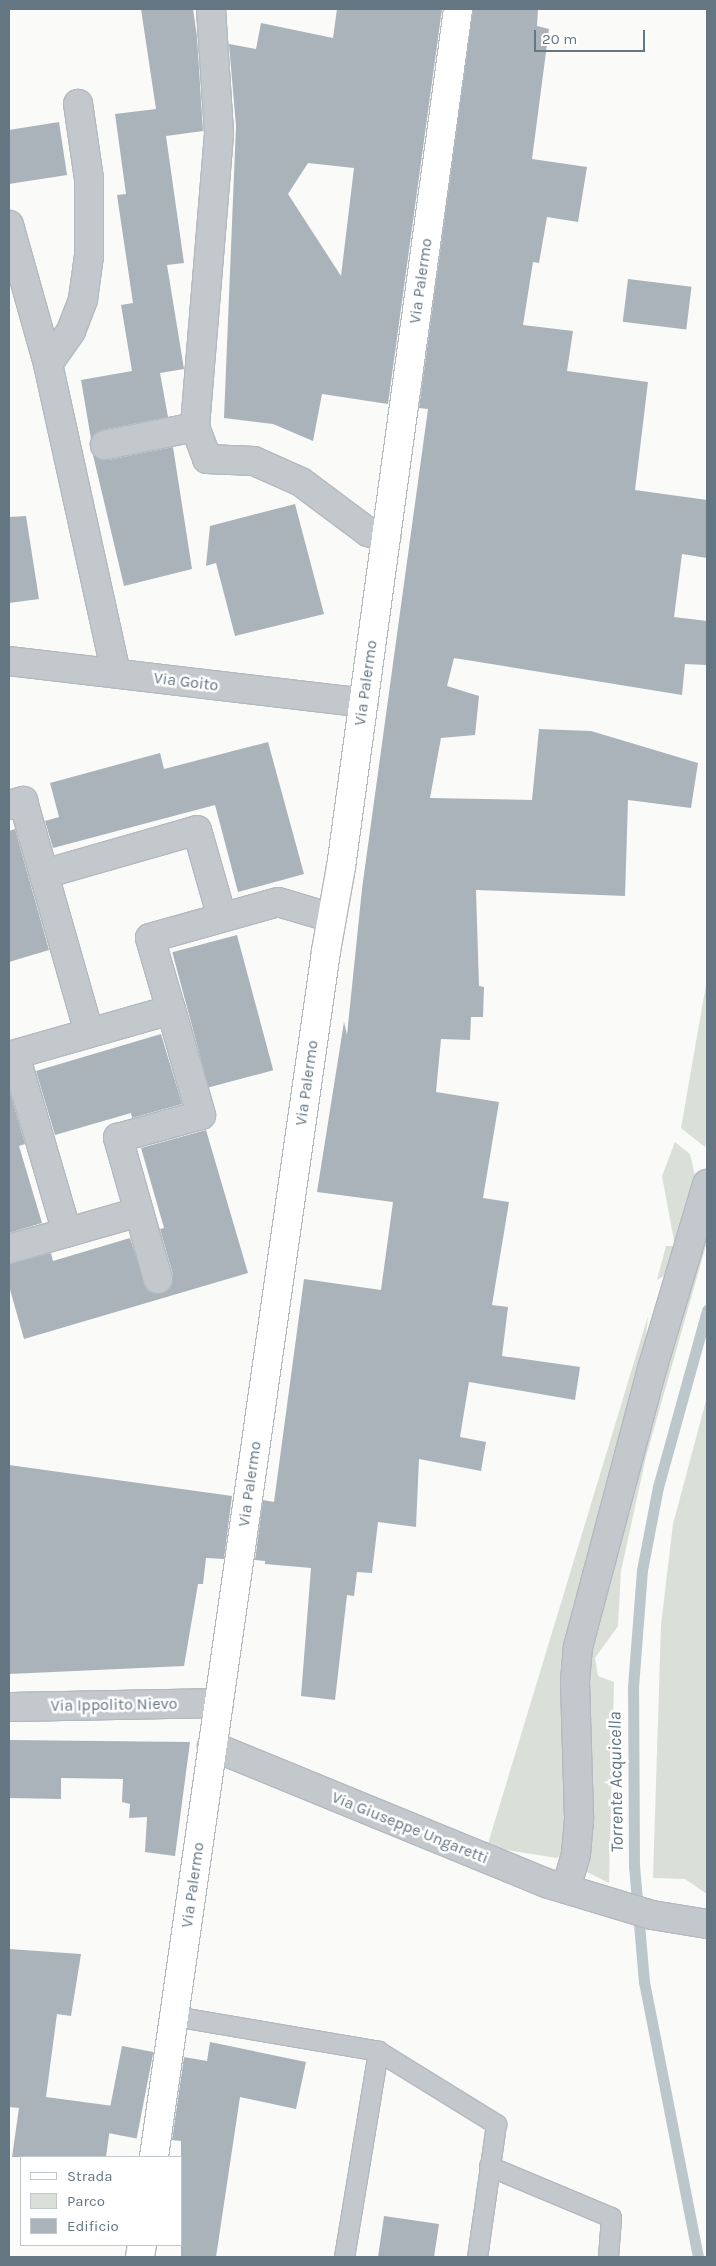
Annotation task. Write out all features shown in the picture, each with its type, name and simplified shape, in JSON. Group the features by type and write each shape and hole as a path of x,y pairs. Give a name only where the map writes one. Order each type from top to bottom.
{"main road":[{"name":"Via Palermo","path":"154,2156 364,703 458,9"}],"street":[{"path":"211,9 219,134 195,427 206,459 254,461 301,482 368,532 386,538"},
{"path":"48,364 71,331 83,299 89,256 89,179 78,104"},
{"path":"9,225 48,364 116,673"},
{"path":"106,445 195,427"},
{"name":"Via Goito","path":"9,661 364,703"},
{"path":"9,805 23,801 89,1033"},
{"path":"44,874 197,830 222,918"},
{"path":"158,1279 118,1138 201,1115 150,938 278,902 332,918"},
{"path":"67,1233 12,1056 171,1010"},
{"path":"566,1889 576,1854 579,1817 575,1681 580,1638 652,1369 707,1184"},
{"path":"9,1249 139,1212"},
{"name":"Via Ippolito Nievo","path":"9,1707 220,1703"},
{"name":"Via Giuseppe Ungaretti","path":"212,1746 566,1889 652,1915 707,1924"}],"lane":[{"path":"174,2016 378,2051 496,2124 477,2257"},
{"path":"344,2257 378,2051"},
{"path":"489,2166 611,2217 608,2257"}],"green space":[{"path":"707,979 707,1141 705,1147 681,1128"},
{"path":"675,1142 690,1154 697,1184 667,1274 657,1280 666,1246 675,1246 662,1176"},
{"path":"707,1212 707,1242 646,1457 621,1571 618,1626 595,1658 598,1676 614,1682 609,1883 587,1872 586,1655"},
{"path":"648,1316 643,1367 607,1500 564,1851 557,1858 487,1847"},
{"path":"707,1397 707,1894 685,1879 653,1878 661,1625 673,1524"}],"building":[{"path":"141,9 193,9 197,37 203,131 166,136 184,263 167,265 184,369 160,373 168,417 102,430 91,439 81,380 132,371 121,305 133,303 117,195 126,194 115,114 156,109"},
{"path":"337,9 442,9 388,404 322,394 313,441 273,424 224,418 236,126 229,44 256,49 261,23 333,38","holes":["308,163 354,168 341,276 288,194"]},
{"path":"473,9 538,9 537,26 549,29 532,159 587,167 578,222 547,217 539,263 533,262 523,325 573,331 567,371 648,382 635,490 707,500 707,558 682,554 674,617 707,621 707,665 685,664 682,695 454,658 447,686 479,696 475,735 441,738 430,798 532,800 539,729 591,731 698,763 691,808 628,800 625,896 476,890 479,986 484,987 483,1017 471,1017 470,1040 441,1039 436,1092 499,1102 483,1198 509,1202 492,1305 508,1307 502,1356 580,1367 575,1400 469,1382 460,1437 486,1442 481,1471 419,1459 416,1527 378,1522 372,1573 357,1572 354,1596 347,1595 335,1700 301,1696 311,1568 265,1564 265,1561 255,1560 263,1500 274,1502 304,1279 381,1290 393,1202 317,1192 344,1022 347,1035 362,889 428,409 419,408"},
{"path":"59,122 67,175 9,184 9,130"},
{"path":"628,279 692,287 686,329 623,322"},
{"path":"173,447 192,569 124,586 93,455 108,460"},
{"path":"295,504 324,614 235,636 216,563 206,566 210,526"},
{"path":"26,516 39,599 9,603 9,517"},
{"path":"268,742 304,874 238,892 215,805 53,848 45,821 59,817 50,783 160,753 164,769"},
{"path":"15,829 49,950 9,962 9,831"},
{"path":"237,935 273,1070 209,1088 172,952"},
{"path":"161,1034 182,1104 132,1118 131,1113 55,1135 36,1071"},
{"path":"9,1089 25,1144 19,1146 42,1223 9,1233"},
{"path":"206,1130 248,1273 24,1339 9,1286 9,1264 51,1253 53,1261 130,1238 147,1290 155,1294 170,1289 173,1275 160,1229 164,1228 141,1148"},
{"path":"9,1465 232,1496 224,1559 206,1558 203,1584 198,1584 184,1666 9,1674"},
{"path":"9,1740 190,1742 175,1856 145,1852 147,1817 129,1818 130,1804 122,1802 123,1779 61,1778 61,1799 9,1798"},
{"path":"9,1949 81,1954 71,2016 57,2014 46,2097 113,2106 106,2156 12,2157 19,2108 9,2107"},
{"path":"210,2042 306,2062 296,2109 240,2097 216,2257 181,2257 181,2141 172,2140 184,2057 207,2061"},
{"path":"122,2046 153,2052 137,2138 105,2132"},
{"path":"384,2216 439,2224 434,2257 378,2257"}],"waterway":[{"name":"Torrente Acquicella","path":"698,2257 644,1982 634,1866 633,1687 642,1570 658,1487 707,1310"}]}
